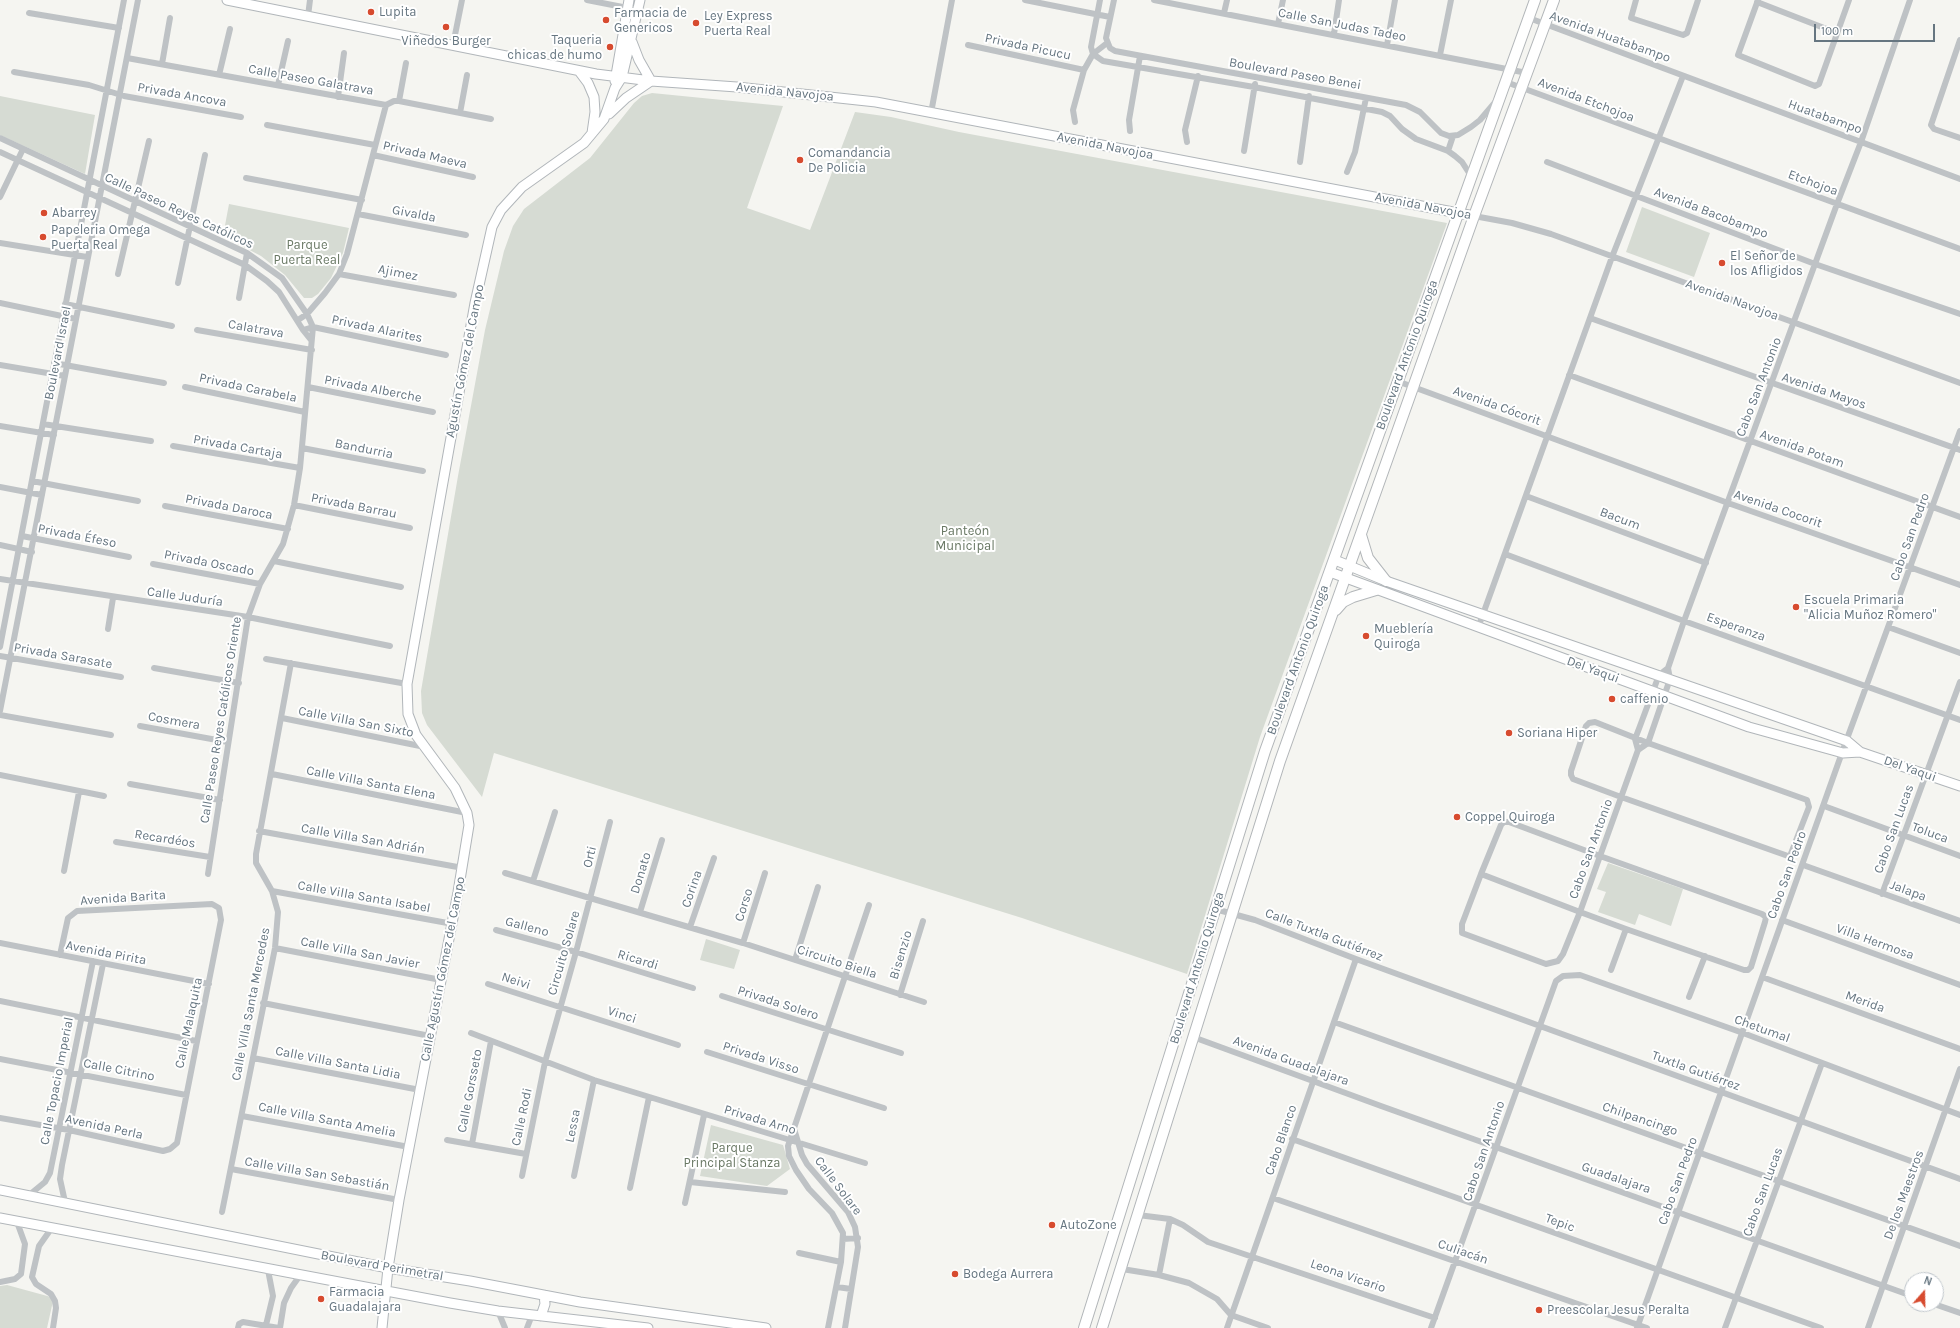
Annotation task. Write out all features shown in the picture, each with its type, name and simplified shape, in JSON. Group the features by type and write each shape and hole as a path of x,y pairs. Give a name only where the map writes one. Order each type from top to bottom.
{"main road":[{"name":"Boulevard Antonio Quiroga","path":"1084,1328 1265,751 1535,0"},
{"name":"Boulevard Antonio Quiroga","path":"1102,1328 1122,1269 1193,1036 1234,913 1280,761 1474,216 1554,0"},
{"path":"1361,535 1368,558 1386,581"},
{"path":"1332,614 1343,602 1353,597 1376,590"}],"street":[{"name":"Boulevard Israel","path":"0,646 1,634 22,536 124,0"},
{"name":"Boulevard Israel","path":"0,711 32,552 87,257 101,197 119,94 138,0"},
{"name":"Avenida Navojoa","path":"227,0 579,71 651,81 876,102 1512,223 1551,234 1960,383"},
{"path":"308,16 310,0"},
{"path":"453,45 462,0"},
{"path":"587,0 628,4 638,10"},
{"path":"618,77 632,42 640,0"},
{"path":"931,113 952,0"},
{"path":"1025,0 1110,17"},
{"path":"1093,54 1091,47 1100,0"},
{"path":"1075,122 1073,110 1084,70 1093,54 1107,43 1110,17 1114,0"},
{"name":"Calle San Judas Tadeo","path":"1154,0 1171,2 1527,73"},
{"path":"1224,13 1227,0"},
{"path":"1278,24 1283,0"},
{"path":"1334,34 1339,0"},
{"path":"1387,45 1395,0"},
{"path":"1440,55 1451,0"},
{"path":"1636,0 1631,18 1683,35 1687,33 1698,0"},
{"path":"1837,33 1758,1 1738,55 1815,86 1819,84 1849,0"},
{"name":"Cabo San Antonio","path":"1648,744 1670,679 1668,668 1684,621 1861,142 1910,0"},
{"path":"618,77 628,4"},
{"path":"29,13 119,28"},
{"path":"162,64 170,18"},
{"name":"Avenida Huatabampo","path":"1529,18 1544,25 1683,76"},
{"path":"219,75 230,29"},
{"path":"1960,40 1931,125 1934,129 1960,138"},
{"path":"278,85 288,41"},
{"path":"604,119 626,98 651,81 639,60 632,42"},
{"name":"Boulevard Paseo Benei","path":"1107,43 1115,51 1412,107 1420,112 1441,133 1454,136"},
{"name":"Privada Picucu","path":"968,45 1084,70"},
{"path":"338,96 344,53"},
{"name":"Boulevard Paseo Benei","path":"1093,54 1103,61 1254,87 1386,114 1402,129 1416,139 1448,151 1462,162 1471,176"},
{"path":"1130,131 1129,120 1140,56"},
{"name":"Calle Paseo Galatrava","path":"127,58 386,105 394,101 399,101 491,119"},
{"path":"399,101 406,63"},
{"path":"1187,142 1185,130 1199,68"},
{"path":"579,71 588,83 594,97 595,112 592,136"},
{"name":"Privada Ancova","path":"14,72 241,117"},
{"path":"460,113 467,75"},
{"path":"1478,628 1612,257 1683,76"},
{"name":"Huatabampo","path":"1683,76 1960,179"},
{"name":"Agustín Gómez del Campo","path":"407,684 474,311 492,227 501,210 522,187 574,151 592,136 604,119 618,77"},
{"path":"1244,151 1256,78"},
{"name":"Avenida Etchojoa","path":"1506,82 1658,138"},
{"path":"1300,162 1310,88"},
{"path":"1448,151 1454,136 1462,133 1480,120 1501,95"},
{"path":"1347,172 1355,152 1366,98"},
{"path":"298,320 307,314 339,274 347,254 386,105"},
{"path":"267,125 375,145"},
{"name":"Calle Paseo Reyes Católicos","path":"0,138 102,187 190,225 247,253 282,278 307,314 313,327"},
{"name":"Etchojoa","path":"1658,138 1960,249"},
{"path":"118,274 149,141"},
{"path":"0,197 24,149"},
{"path":"0,152 188,237 245,265 267,280 279,292 311,340"},
{"path":"178,283 205,155"},
{"name":"Privada Maeva","path":"373,155 472,177"},
{"name":"Avenida Bacobampo","path":"1547,162 1635,197 1815,264 1960,314"},
{"path":"246,178 362,200"},
{"name":"Givalda","path":"358,214 466,235"},
{"path":"0,242 87,257"},
{"path":"238,298 247,253"},
{"name":"Ajimez","path":"339,274 454,295"},
{"path":"0,303 76,319"},
{"path":"65,304 172,326"},
{"name":"Avenida Mayos","path":"1590,318 1771,384 1957,449"},
{"path":"311,340 313,327"},
{"name":"Privada Alarites","path":"303,330 313,327 446,355"},
{"name":"Calatrava","path":"197,330 312,350"},
{"name":"Calle Paseo Reyes Católicos Oriente","path":"208,874 228,742 239,683 248,617 260,584 274,561 288,529 294,505 300,468 312,350 311,340"},
{"path":"54,363 164,383"},
{"path":"0,365 65,376"},
{"name":"Avenida Potam","path":"1569,375 1749,442 1960,517"},
{"name":"Avenida Cócorit","path":"1397,381 1590,452"},
{"name":"Privada Carabela","path":"186,387 305,412"},
{"name":"Privada Alberche","path":"308,387 433,412"},
{"path":"43,424 151,441"},
{"path":"0,426 54,435"},
{"name":"Cabo San Pedro","path":"1637,1326 1659,1271 1842,753 1932,507 1957,449 1960,431"},
{"name":"Privada Cartaja","path":"173,446 300,468"},
{"name":"Bandurria","path":"302,448 423,471"},
{"name":"Avenida Cocorit","path":"1590,452 1728,503 1960,585"},
{"path":"32,481 138,501"},
{"path":"0,487 42,495"},
{"name":"Bacum","path":"1526,496 1706,563"},
{"name":"Privada Barrau","path":"294,505 410,528"},
{"name":"Privada Daroca","path":"165,506 288,529"},
{"name":"Privada Éfeso","path":"22,536 128,557"},
{"path":"0,545 32,552"},
{"name":"Esperanza","path":"1505,554 1684,621 1960,720"},
{"name":"Del Yaqui","path":"1334,560 1386,581 1483,613 1847,741 1860,752 1960,786"},
{"path":"274,561 401,587"},
{"name":"Privada Oscado","path":"153,564 260,584"},
{"name":"Del Yaqui","path":"1330,572 1478,628 1769,734 1842,753 1860,752"},
{"name":"Calle Juduría","path":"0,579 113,598 248,617 390,646"},
{"path":"108,630 113,598"},
{"path":"1888,627 1960,653"},
{"name":"Privada Sarasate","path":"0,656 122,677"},
{"path":"266,659 407,684"},
{"name":"Calle Villa Santa Mercedes","path":"222,1212 275,948 278,912 272,891 256,863 260,831 272,774 291,663"},
{"path":"154,668 239,683"},
{"path":"1648,744 1638,750 1635,739 1659,675 1668,668"},
{"name":"Cabo San Lucas","path":"1882,894 1960,682"},
{"name":"Calle Agustín Gómez del Campo","path":"382,1328 388,1268 409,1147 463,868 469,825 467,813 455,788 416,735 408,714 407,684"},
{"path":"0,715 111,735"},
{"name":"Calle Villa San Sixto","path":"282,718 426,747"},
{"path":"1595,722 1635,739 1807,800 1810,807 1792,853 1788,856 1621,797 1573,779 1570,775 1586,726 1589,723 1595,722"},
{"name":"Cosmera","path":"140,726 228,742"},
{"path":"1640,726 1652,731"},
{"name":"Cabo San Antonio","path":"1481,874 1462,924 1462,933 1546,964 1558,961 1563,954 1580,912 1638,750"},
{"name":"Calle Villa Santa Elena","path":"272,774 467,813"},
{"path":"0,775 104,796"},
{"path":"130,784 220,800"},
{"path":"64,871 79,792"},
{"name":"Toluca","path":"1824,806 1960,856"},
{"path":"533,881 555,812"},
{"name":"Orti","path":"591,898 610,822"},
{"path":"1504,822 1509,822 1600,856 1762,914 1766,917 1751,967 1748,970 1744,970 1626,929 1481,874 1501,824 1504,822"},
{"name":"Calle Villa San Adrián","path":"260,831 463,868"},
{"name":"Donato","path":"640,912 662,840"},
{"name":"Recardéos","path":"116,842 210,857"},
{"name":"Corina","path":"690,927 714,858"},
{"name":"Jalapa","path":"1803,865 1960,921"},
{"path":"505,873 591,898"},
{"name":"Corso","path":"743,943 765,873"},
{"path":"795,960 818,888"},
{"name":"Calle Villa Santa Isabel","path":"272,891 452,924"},
{"name":"Circuito Solare","path":"545,1062 591,898 743,943"},
{"name":"Avenida Barita","path":"60,955 68,918 77,911 212,904 219,908"},
{"name":"Calle Solare","path":"828,1328 841,1262 843,1239 841,1227 837,1220 802,1179 792,1164 789,1156 789,1140 809,1085 844,976 869,905"},
{"name":"Calle Malaquita","path":"177,1143 221,920 219,908"},
{"name":"Calle Tuxtla Gutiérrez","path":"1215,909 1234,913 1424,984"},
{"name":"Bisenzio","path":"900,995 923,920"},
{"name":"Villa Hermosa","path":"1782,920 1960,985"},
{"path":"1611,970 1626,929"},
{"name":"Galleno","path":"496,930 576,952"},
{"name":"Avenida Pirita","path":"0,942 92,962 209,984"},
{"name":"Circuito Biella","path":"743,943 924,1002"},
{"name":"Calle Villa San Javier","path":"275,948 441,980"},
{"name":"Ricardi","path":"576,952 693,988"},
{"path":"1689,997 1705,956"},
{"name":"Cabo Blanco","path":"1227,1328 1356,959"},
{"name":"Calle Topacio Imperial","path":"28,1196 45,1182 50,1174 72,1072 92,962"},
{"name":"Calle Topacio Imperial","path":"65,1202 61,1188 61,1175 103,964"},
{"name":"Chetumal","path":"1556,981 1564,976 1580,975 1743,1033 1960,1115"},
{"name":"Merida","path":"1762,977 1960,1049"},
{"name":"Cabo San Antonio","path":"1431,1328 1556,981"},
{"name":"Neivi","path":"488,984 560,1007"},
{"name":"Tuxtla Gutiérrez","path":"1424,984 1960,1179"},
{"name":"Privada Solero","path":"722,996 901,1053"},
{"path":"0,1001 81,1019 196,1041"},
{"path":"263,1003 430,1036"},
{"name":"Vinci","path":"560,1007 678,1045"},
{"name":"Chilpancingo","path":"1334,1022 1701,1152 1960,1246"},
{"path":"471,1033 594,1080 649,1097 630,1188"},
{"name":"Avenida Guadalajara","path":"1193,1036 1381,1106"},
{"name":"Calle Gorsseto","path":"472,1144 491,1041"},
{"name":"Privada Visso","path":"707,1052 884,1108"},
{"name":"Calle Villa Santa Lidia","path":"252,1058 420,1090"},
{"name":"Calle Citrino","path":"0,1059 186,1095"},
{"name":"Calle Rodi","path":"522,1176 545,1062"},
{"name":"Cabo San Lucas","path":"1725,1328 1822,1063"},
{"name":"De los Maestros","path":"1868,1328 1960,1069"},
{"name":"Lessa","path":"574,1176 594,1080"},
{"name":"Privada Arno","path":"649,1097 864,1163"},
{"name":"Guadalajara","path":"1381,1106 1904,1293"},
{"path":"685,1203 704,1115"},
{"name":"Calle Villa Santa Amelia","path":"242,1116 409,1147"},
{"name":"Avenida Perla","path":"0,1118 69,1130 163,1151 170,1149 177,1143"},
{"name":"Calle Solare","path":"794,1129 807,1164 848,1212 858,1238 858,1247 845,1328"},
{"name":"Tepic","path":"1292,1139 1820,1328"},
{"path":"447,1140 526,1154"},
{"path":"54,1155 64,1157"},
{"name":"Calle Villa San Sebastián","path":"231,1169 400,1200"},
{"path":"50,1174 61,1175"},
{"path":"690,1182 785,1192"},
{"path":"813,1193 823,1184"},
{"name":"Boulevard Perimetral","path":"0,1190 388,1268 470,1281 544,1296 731,1325 766,1328"},
{"name":"Culiacán","path":"1273,1198 1637,1326 1647,1328"},
{"name":"Leona Vicario","path":"1138,1214 1170,1219 1183,1225 1208,1242 1435,1318"},
{"name":"Boulevard Perimetral","path":"0,1218 268,1270 301,1274 498,1311 648,1328"},
{"path":"1159,1274 1170,1219"},
{"path":"0,1282 19,1276 24,1258 24,1237 17,1222"},
{"path":"51,1229 43,1238 35,1260 32,1276 36,1284 51,1294 55,1301 56,1308 53,1328"},
{"path":"843,1239 858,1238"},
{"path":"799,1253 841,1262"},
{"path":"24,1258 35,1260"},
{"path":"1122,1269 1159,1274 1198,1286 1217,1298 1231,1315 1268,1328"},
{"path":"266,1325 273,1302 268,1270"},
{"path":"239,1325 266,1325 280,1328 284,1304 291,1288 301,1274"},
{"path":"837,1287 851,1289"},
{"path":"527,1328 545,1304 544,1296"},
{"path":"273,1302 284,1304"},
{"path":"1944,1307 1960,1313"},
{"path":"498,1311 505,1328"}],"green space":[{"name":"Panteón Municipal","path":"652,93 783,106 747,208 810,230 855,112 891,117 959,132 1447,223 1260,737 1187,974 1022,918 494,753 482,797 427,725 422,713 421,691 485,330 504,251 513,226 524,209 590,158 634,103 642,96"},
{"path":"0,96 95,115 85,174 0,135"},
{"name":"Parque Puerta Real","path":"229,204 349,228 343,253 331,278 318,294 312,298 304,298 285,275 261,256 223,236"},
{"path":"1642,207 1710,233 1694,277 1626,252"},
{"path":"1608,863 1683,889 1671,926 1639,914 1635,925 1598,912 1606,892 1597,889"},
{"path":"706,939 740,950 734,969 700,960"},
{"name":"Parque Principal Stanza","path":"711,1125 783,1145 790,1169 767,1186 700,1176"},
{"path":"7,1285 51,1297 53,1301 47,1328 0,1328 0,1286"}],"place":[{"name":"Lupita","path":"371,12"},
{"name":"Farmacia de Genericos","path":"606,20"},
{"name":"Ley Express Puerta Real","path":"696,23"},
{"name":"Viñedos Burger","path":"446,27"},
{"name":"Taqueria chicas de humo","path":"610,47"},
{"name":"Comandancia De Policia","path":"800,160"},
{"name":"Abarrey","path":"44,213"},
{"name":"Papeleria Omega Puerta Real","path":"43,237"},
{"name":"El Señor de los Afligidos","path":"1722,263"},
{"name":"Escuela Primaria \"Alicia Muñoz Romero\"","path":"1796,607"},
{"name":"Mueblería Quiroga","path":"1366,636"},
{"name":"caffenio","path":"1612,699"},
{"name":"Soriana Hiper","path":"1509,733"},
{"name":"Coppel Quiroga","path":"1457,817"},
{"name":"AutoZone","path":"1052,1225"},
{"name":"Bodega Aurrera","path":"955,1274"},
{"name":"Farmacia Guadalajara","path":"321,1299"},
{"name":"Preescolar Jesus Peralta","path":"1539,1310"}]}
